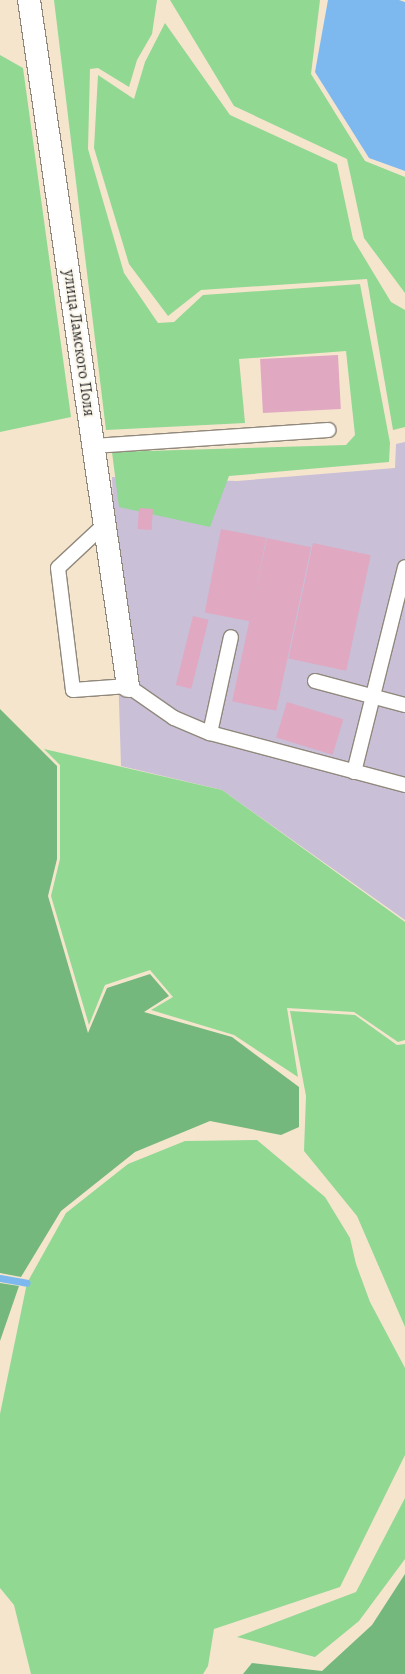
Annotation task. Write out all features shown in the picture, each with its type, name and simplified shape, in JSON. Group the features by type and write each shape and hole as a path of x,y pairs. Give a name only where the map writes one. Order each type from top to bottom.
{"street":[{"name":"улица Ламского Поля","path":"29,0 128,686"}],"lane":[{"path":"93,446 328,430"},
{"path":"105,524 58,568 73,690 128,686 174,718 210,733 405,785"},
{"path":"354,772 405,567"},
{"path":"210,733 231,637"},
{"path":"315,681 405,705"}],"shaded area":[{"path":"405,442 405,920 222,790 121,766 112,477 237,481 395,468 396,444"}],"green space":[{"path":"54,0 157,0 152,34 137,60 129,87 98,68 90,69 88,149 124,273 158,323 174,322 203,295 360,284 390,443 389,462 229,476 210,527 119,507 112,452 346,445 355,435 346,351 239,359 245,423 106,430"},
{"path":"170,0 320,0 311,74 365,161 405,177 405,293 364,238 347,159 234,106"},
{"path":"165,23 230,115 337,164 353,239 391,302 405,310 405,427 393,430 367,279 201,290 168,316 129,264 94,148 98,75 134,99 145,62"},
{"path":"0,55 23,68 71,417 0,432"},
{"path":"0,709 57,766 57,859 48,896 88,1033 107,988 150,974 169,996 144,1012 232,1037 299,1087 299,1127 281,1135 210,1121 135,1152 61,1211 21,1277 0,1273"},
{"path":"44,749 222,790 405,922 405,1040 398,1042 354,1012 287,1008 298,1077 234,1035 151,1010 173,997 150,970 105,985 89,1025 51,896 60,859 60,765"},
{"path":"290,1011 355,1015 397,1045 405,1044 405,1327 357,1216 304,1151 306,1096"},
{"path":"257,1140 325,1197 350,1238 356,1264 370,1302 405,1368 405,1455 340,1587 214,1629 208,1666 203,1674 31,1674 14,1605 0,1588 0,1414 27,1283 66,1213 128,1164 185,1141"},
{"path":"0,1283 19,1286 0,1341"},
{"path":"405,1498 405,1559 359,1621 315,1657 237,1637 356,1592"},
{"path":"405,1574 405,1674 243,1674 252,1663 322,1671 372,1625"}],"water":[{"path":"328,0 399,0 405,2 405,171 369,158 315,72"}],"building":[{"path":"338,355 341,409 263,413 260,359"},
{"path":"139,508 153,509 152,530 138,529"},
{"path":"221,529 266,538 250,621 205,612"},
{"path":"267,538 311,547 276,711 232,701"},
{"path":"313,543 371,555 346,671 288,658"},
{"path":"193,616 209,620 191,689 176,685"},
{"path":"287,702 343,719 333,755 276,737"}],"waterway":[{"path":"0,1278 27,1283"}]}
